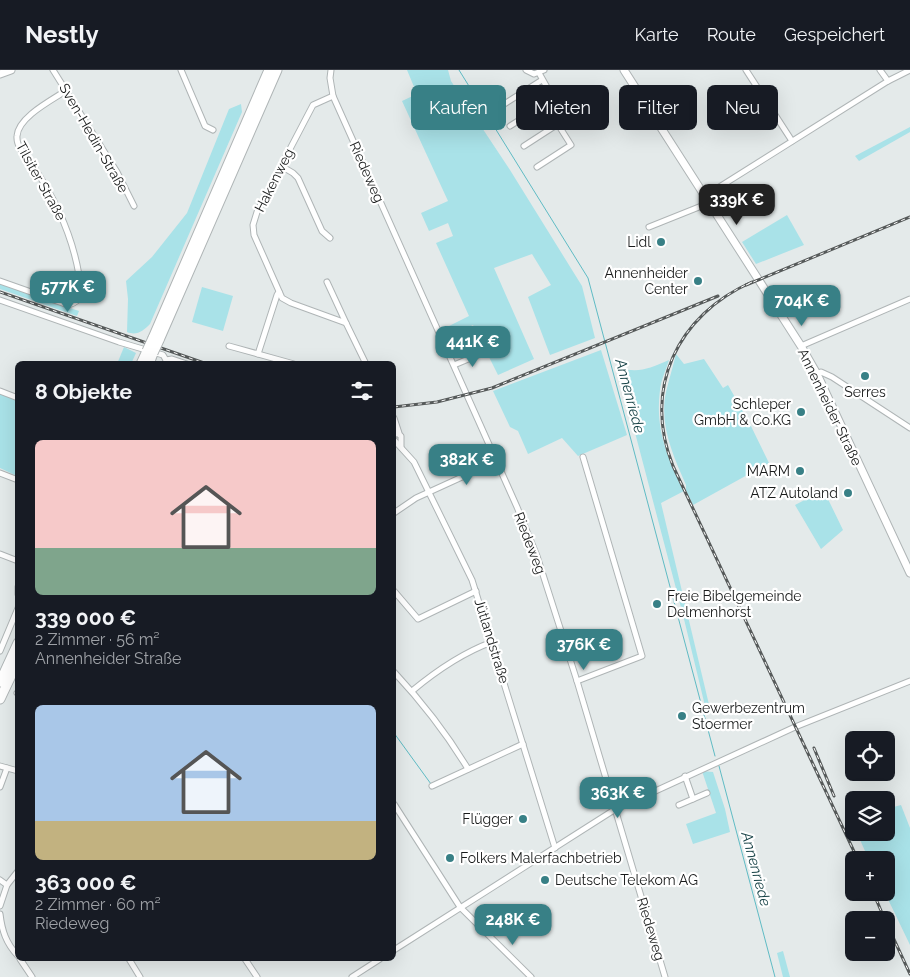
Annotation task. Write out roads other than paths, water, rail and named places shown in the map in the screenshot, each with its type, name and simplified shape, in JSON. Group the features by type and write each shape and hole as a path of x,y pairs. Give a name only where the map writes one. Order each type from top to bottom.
{"highway":[{"path":"156,339 269,70"},
{"path":"143,361 156,339 277,70"},
{"path":"149,361 150,352"},
{"path":"0,682 15,650"},
{"path":"0,699 15,667"}],"street":[{"path":"0,74 11,70"},
{"name":"Sven-Hedin-Straße","path":"54,70 117,172 134,206"},
{"path":"181,70 205,126 213,130"},
{"name":"Riedeweg","path":"331,70 330,78 333,96 497,462 537,556 665,977"},
{"path":"526,70 530,73 541,71 542,80 545,85"},
{"name":"Annenheider Straße","path":"624,70 817,374 910,574"},
{"path":"746,70 792,142"},
{"path":"880,70 888,81"},
{"path":"649,227 707,199 792,142 888,81 910,70"},
{"path":"506,103 542,80"},
{"name":"Tilsiter Straße","path":"0,282 68,305 75,303 79,299 82,290 76,258 62,216 43,182 20,148 17,137 19,129 27,118 66,90"},
{"name":"Hakenweg","path":"279,292 254,235 253,225 257,212 313,105 333,96"},
{"path":"510,126 516,122"},
{"path":"524,146 549,130"},
{"path":"537,167 571,145 562,130"},
{"path":"281,166 294,173 298,178 322,232 330,238"},
{"path":"327,282 365,361"},
{"path":"279,292 282,298 291,303 346,323"},
{"path":"258,354 279,292"},
{"path":"801,346 910,299"},
{"path":"0,300 119,342 163,355 166,361"},
{"path":"229,346 283,361"},
{"path":"454,366 485,352"},
{"path":"817,374 821,372 832,377 910,428"},
{"path":"0,391 15,397"},
{"name":"Jütlandstraße","path":"396,434 401,436 401,446"},
{"name":"Jütlandstraße","path":"396,442 414,462 476,591 555,848"},
{"path":"576,681 642,656 583,457"},
{"path":"396,512 428,492 497,462"},
{"path":"0,473 15,479"},
{"path":"0,554 15,560"},
{"path":"396,593 418,619 476,591"},
{"path":"0,651 2,641 15,614"},
{"path":"412,691 433,674 466,654 492,642"},
{"path":"396,674 448,736 468,768"},
{"path":"396,949 614,810 717,761 808,721 910,681"},
{"path":"432,786 523,744"},
{"path":"0,766 15,770"},
{"path":"0,787 7,768"},
{"path":"685,776 693,799"},
{"path":"678,805 707,793"},
{"path":"396,810 460,907 529,976"},
{"path":"0,906 7,885 15,875"},
{"path":"0,880 7,885"},
{"path":"0,914 5,939 15,952"},
{"path":"21,961 32,977"},
{"path":"130,961 140,977"},
{"path":"246,961 257,977"},
{"path":"352,977 377,961"}],"waterway":[{"name":"Annenriede","path":"459,70 588,278 715,756"},
{"path":"396,736 431,784"},
{"name":"Annenriede","path":"719,766 775,977"}],"railway":[{"path":"746,285 910,217"},
{"path":"752,282 726,296 704,314 686,334 673,357 665,383 662,409 664,437 673,466 854,851"},
{"path":"0,292 198,361"},
{"path":"396,407 437,402 492,388 718,296"},
{"path":"814,748 834,796"},
{"path":"877,901 881,911"},
{"path":"895,942 910,974"}],"place":[{"name":"Lidl","path":"661,242"},
{"name":"Annenheider Center","path":"698,281"},
{"name":"Serres","path":"865,376"},
{"name":"Schleper GmbH & Co.KG","path":"801,412"},
{"name":"MARM","path":"800,471"},
{"name":"ATZ Autoland","path":"848,493"},
{"name":"Freie Bibelgemeinde Delmenhorst","path":"657,604"},
{"name":"Gewerbezentrum Stoermer","path":"682,716"},
{"name":"Flügger","path":"523,819"},
{"name":"Folkers Malerfachbetrieb","path":"450,858"},
{"name":"Deutsche Telekom AG","path":"545,880"}]}
